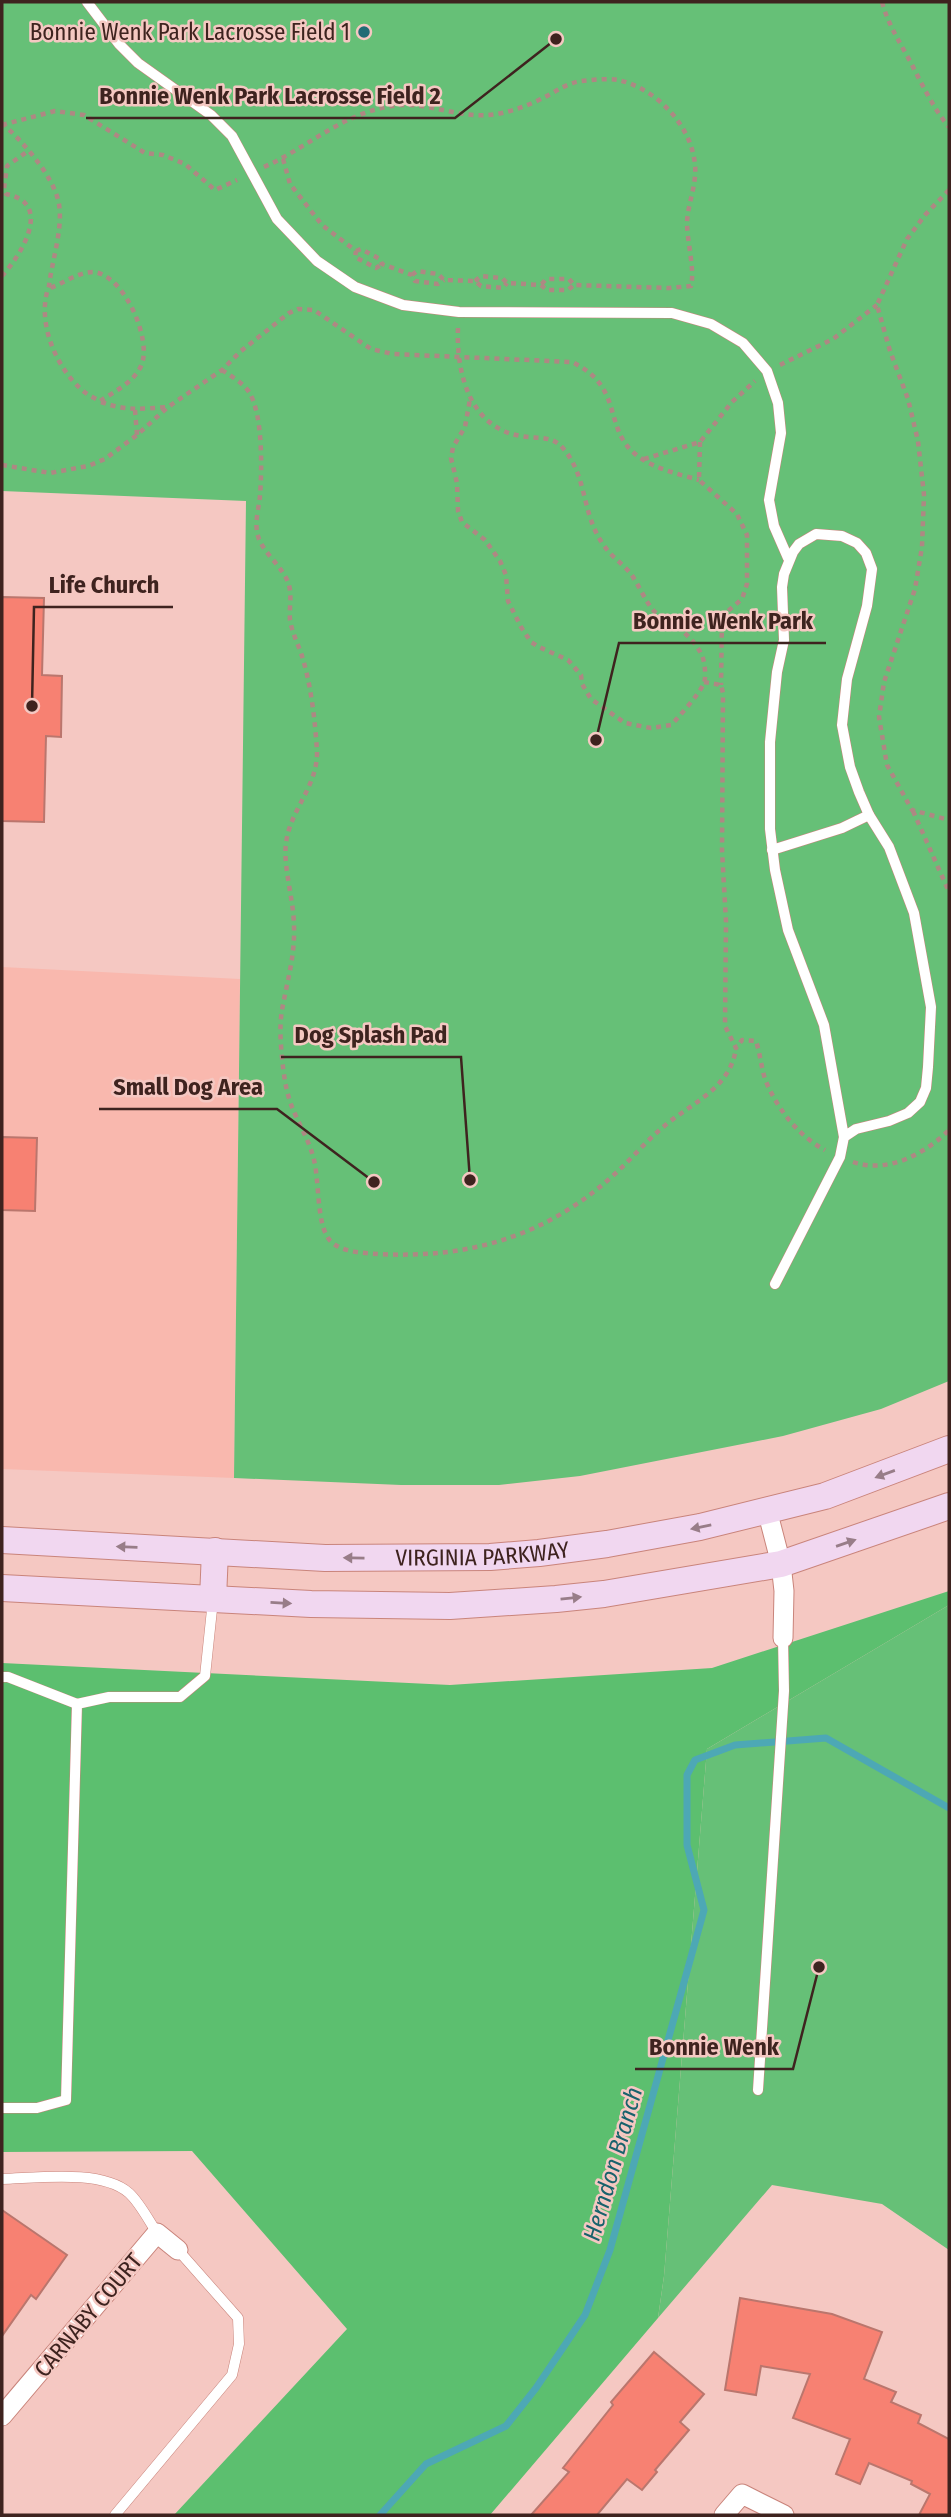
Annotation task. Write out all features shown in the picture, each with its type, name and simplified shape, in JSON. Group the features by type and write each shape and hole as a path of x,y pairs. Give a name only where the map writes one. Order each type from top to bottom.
{"main road":[{"name":"VIRGINIA PARKWAY","path":"2,1539 325,1558 490,1557 607,1544 701,1527 825,1496 949,1450"},
{"name":"VIRGINIA PARKWAY","path":"2,1588 311,1604 450,1606 604,1594 781,1564 949,1506"},
{"path":"213,1599 215,1550"}],"street":[{"path":"768,1510 781,1564 784,1591 783,1638"},
{"name":"CARNABY COURT","path":"2,2416 157,2233 177,2250"},
{"path":"724,2515 743,2494 784,2515"}],"lane":[{"path":"87,2 138,63 211,115 232,136 277,219 317,261 355,287 403,304 459,313 672,313 711,324 743,343 767,371 779,402 781,433 769,500 774,526 789,558"},
{"path":"775,1284 840,1157 844,1137 824,1025 789,930 779,895 772,850 770,742 777,672 785,640 782,587 789,558 799,544 816,534 832,534 857,542 866,553 872,569 869,598 847,679 842,725 850,767 869,816 889,847 914,914 931,1007 926,1088 920,1102 908,1113 856,1129 844,1137"},
{"path":"772,850 842,828 869,816"},
{"path":"2,1677 77,1704 109,1697 180,1697 205,1676 213,1599"},
{"path":"758,2090 784,1691 783,1638"},
{"path":"2,2108 37,2108 66,2100 77,1704"},
{"path":"2,2179 106,2180 129,2193 157,2233"},
{"path":"115,2515 232,2375 239,2344 237,2318 177,2250"}],"path":[{"path":"882,2 896,38 933,105 949,127"},
{"path":"2,124 55,111 84,115 145,153 163,155 185,164 215,190 283,159 336,124 368,111 403,105 481,116 515,109 580,81 616,80 648,92 669,110 685,132 692,149 695,178 687,222 691,286 669,288 574,285 568,290 547,290 541,285 507,283 502,278 481,276 475,281"},
{"path":"2,124 28,151 52,184 59,202 57,236 44,299 50,339 58,357 71,379 83,391 100,401 135,411 168,407"},
{"path":"2,276 21,252 32,223 28,205 19,197 6,194 4,189 7,166 28,151"},
{"path":"283,159 290,184 322,225 356,251"},
{"path":"949,190 907,239 877,305 908,399 918,441 924,495 922,547 915,589 884,682 879,717 887,765 912,810 949,892"},
{"path":"356,251 361,249 371,254 380,259 382,264 412,275 415,281 438,284 444,280 475,281 481,286 503,288 507,283"},
{"path":"356,251 355,257 376,268 382,264"},
{"path":"412,275 417,271 438,274 444,280"},
{"path":"48,289 85,272 98,272 118,288 138,320 145,355 140,369 131,380 100,401"},
{"path":"541,285 546,279 569,279 574,285"},
{"path":"2,464 41,472 71,470 105,459 168,407 222,370 249,344 298,309 314,310 371,349 393,354 572,362 586,369 605,391 611,402 621,438 634,453 676,473 699,480 737,514 747,535 747,584 742,598 722,616 721,685 725,726 722,850 726,922 726,1026 736,1048"},
{"path":"459,313 460,359 472,404 486,421 503,431 550,439 558,443 577,469 589,520 606,549 626,568 654,612 674,624 701,652 704,682 671,725 662,728 637,727 625,723 591,699 582,684 581,676 568,660 531,642 521,628 508,601 506,576 500,561 485,540 462,522 458,511 457,484 451,458 453,447 465,427 470,399"},
{"path":"222,370 247,388 254,401 260,453 257,531 290,588 290,616 307,678 317,748 317,769 288,831 285,847 294,926 293,965 281,1014 281,1041 287,1094 314,1156 327,1238 349,1250 417,1256 469,1250 502,1242 552,1220 617,1172 665,1125 725,1079 733,1065 736,1048 743,1040 756,1041 766,1080 778,1105 810,1141 840,1157 859,1164 890,1163 926,1150 949,1130"},
{"path":"135,411 137,435"},
{"path":"699,480 701,442"},
{"path":"704,682 721,685"},
{"path":"912,810 949,820"}],"shaded area":[{"path":"2,967 240,979 234,1478 2,1469"}],"green space":[{"path":"2,2 949,2 949,1381 881,1409 783,1436 580,1476 499,1485 401,1485 234,1478 246,501 2,491"},
{"path":"949,1591 949,1605 707,1749 664,2276 658,2318 490,2515 174,2515 347,2329 192,2151 2,2152 2,1663 450,1685 712,1668"},
{"path":"949,1605 949,2250 882,2204 772,2185 658,2318 664,2276 707,1749"}],"building":[{"path":"2,597 44,598 42,675 62,676 61,737 46,736 44,822 2,821"},
{"path":"2,1137 37,1138 35,1211 2,1210"},
{"path":"2,2210 67,2255 36,2299 31,2295 2,2336"},
{"path":"740,2298 832,2314 882,2332 864,2379 896,2392 891,2402 921,2415 918,2423 949,2439 949,2515 919,2515 930,2494 911,2484 912,2481 869,2463 860,2484 836,2474 850,2439 793,2418 810,2374 761,2366 756,2395 725,2390"},
{"path":"654,2352 704,2394 680,2422 689,2430 642,2490 627,2479 597,2515 531,2515 569,2472 563,2468 613,2405 611,2402"}],"waterway":[{"name":"Herndon Branch","path":"380,2515 426,2464 506,2426 536,2388 585,2315 610,2250 704,1910 687,1845 687,1775 695,1760 735,1745 826,1738 949,1808"}],"place":[{"name":"Bonnie Wenk Park Lacrosse Field 1","path":"364,32"},
{"name":"Bonnie Wenk Park Lacrosse Field 2","path":"556,39"},
{"name":"Life Church","path":"32,706"},
{"name":"Bonnie Wenk Park","path":"596,740"},
{"name":"Dog Splash Pad","path":"470,1180"},
{"name":"Small Dog Area","path":"374,1182"},
{"name":"Bonnie Wenk","path":"819,1967"}]}
